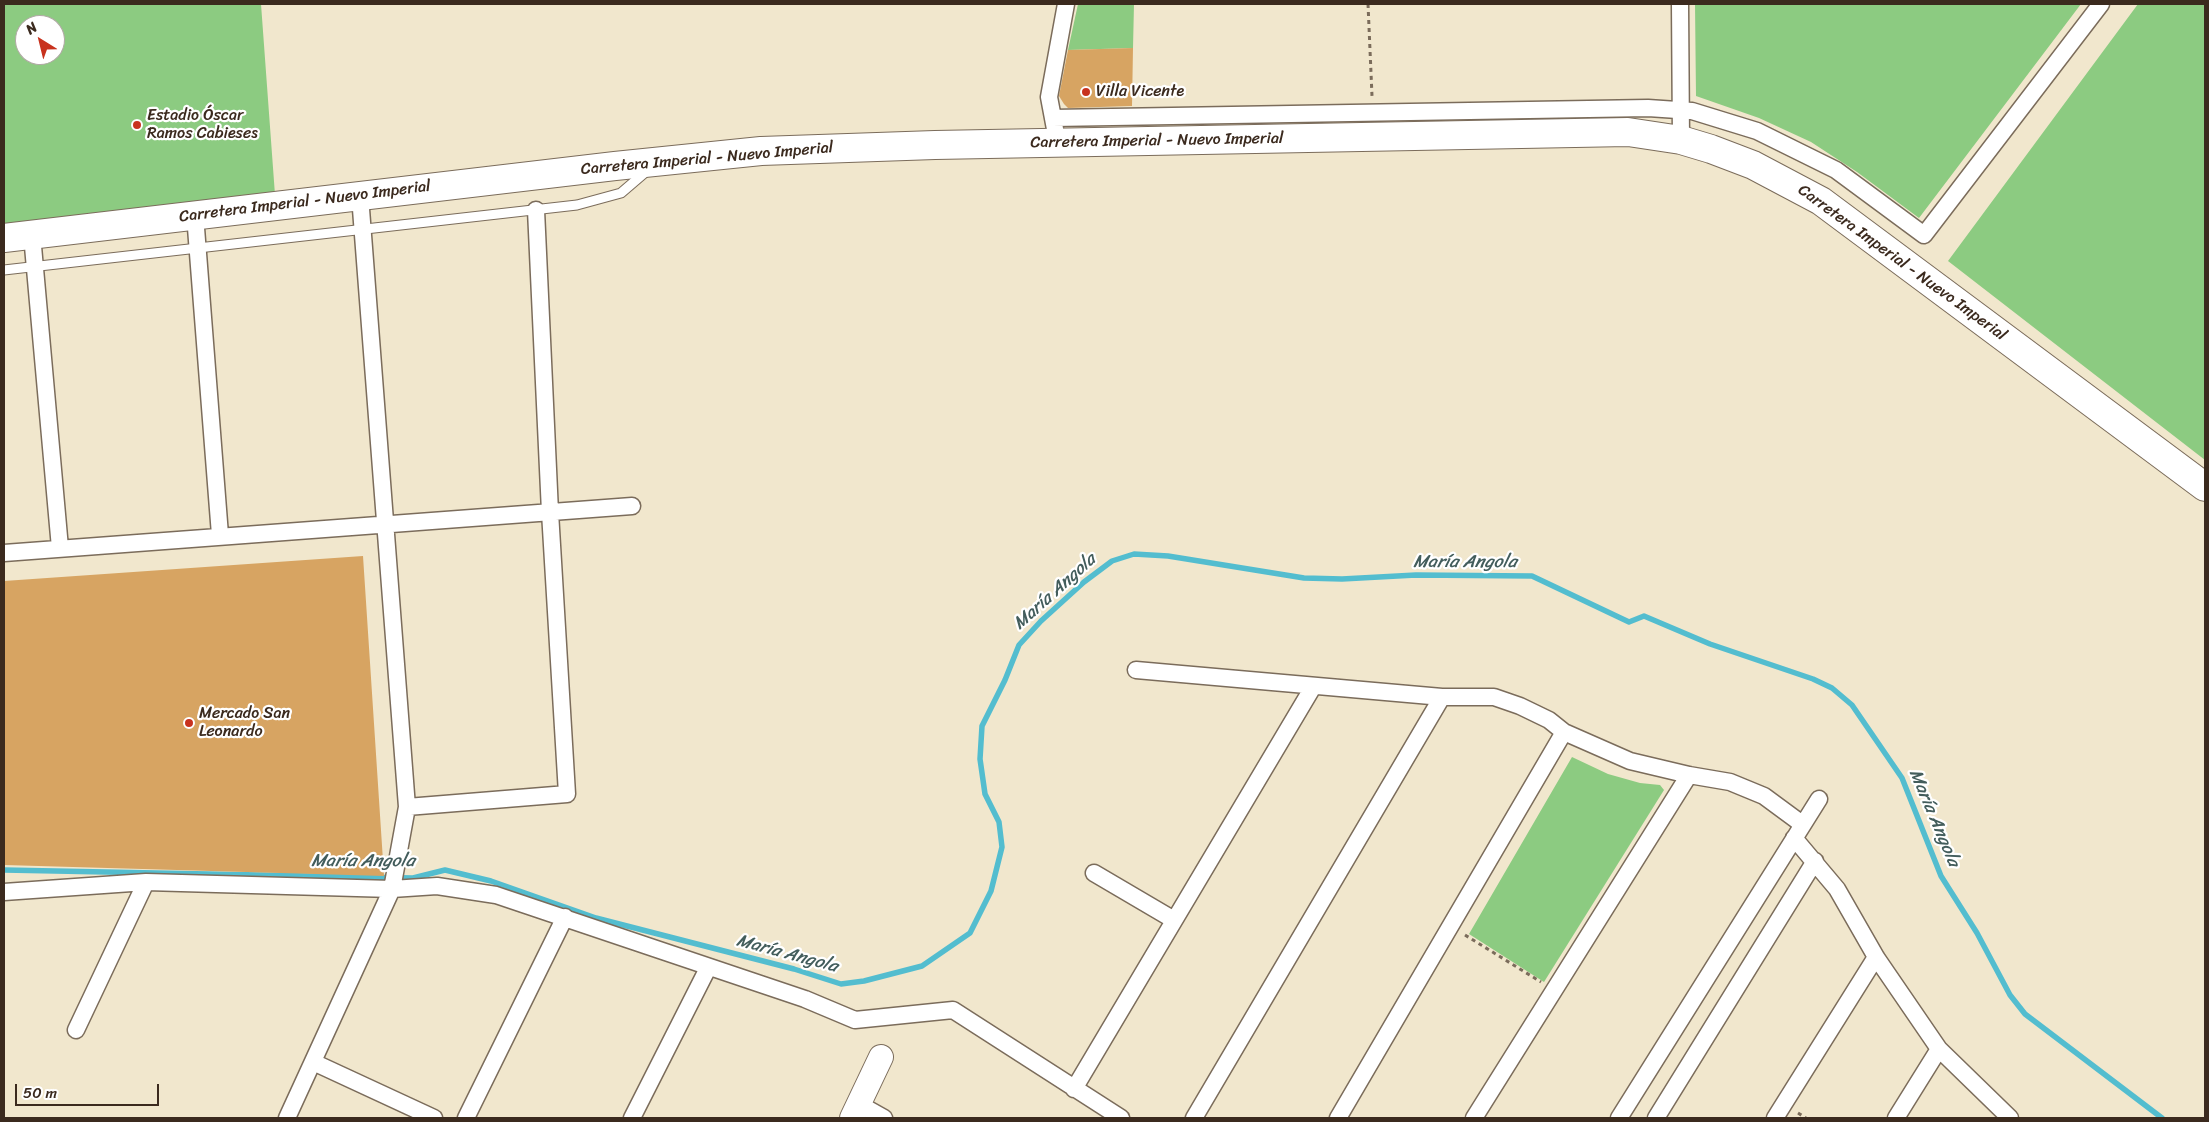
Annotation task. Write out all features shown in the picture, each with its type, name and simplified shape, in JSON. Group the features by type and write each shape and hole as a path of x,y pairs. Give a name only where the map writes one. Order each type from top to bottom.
{"highway":[{"name":"Carretera Imperial - Nuevo Imperial","path":"4,238 657,161 761,151 828,148 1055,131 1628,132 1681,140 1753,165 1822,201 2205,487"}],"street":[{"path":"1066,4 1049,97 1055,131 1373,113 1648,108 1681,110 1730,122 1798,150 1843,174 1924,236 2101,4"},
{"path":"1680,4 1681,140"},
{"path":"287,1118 394,881 407,807 387,524 360,196"},
{"path":"407,807 567,794 550,512 536,210"},
{"path":"195,215 220,535"},
{"path":"32,235 60,548"},
{"path":"4,553 220,535 632,506"},
{"path":"1136,670 1442,697 1494,697 1520,706 1549,720 1564,732 1630,760 1689,775 1730,782 1764,796 1798,831 1815,861 1837,889 1876,957 1939,1049 2010,1118"},
{"path":"1074,1090 1313,687"},
{"path":"1194,1118 1442,697"},
{"path":"1338,1118 1564,732"},
{"path":"1474,1118 1689,775"},
{"path":"1618,1118 1819,799"},
{"path":"1656,1118 1815,861"},
{"path":"1094,873 1174,920"},
{"path":"4,892 146,882 394,881 496,895 804,999 855,1020 953,1010 1074,1090 1121,1118"},
{"path":"76,1030 146,882"},
{"path":"466,1118 565,917"},
{"path":"1775,1118 1876,957"},
{"path":"632,1118 708,968"},
{"path":"1896,1118 1939,1049"},
{"path":"881,1058 855,1111 884,1118"},
{"path":"313,1062 434,1118"}],"lane":[{"path":"4,270 577,205 621,193 657,161"}],"path":[{"path":"1368,4 1373,113"},
{"path":"1450,926 1554,990"}],"green space":[{"name":"Estadio Óscar Ramos Cabieses","path":"4,4 261,4 275,195 4,228"},
{"path":"1078,4 1134,4 1133,48 1068,50"},
{"path":"1695,4 2081,4 1919,218 1857,172 1811,142 1759,118 1696,96"},
{"path":"2138,4 2205,4 2205,460 1948,261"},
{"path":"1572,757 1608,774 1640,783 1660,785 1664,790 1544,982 1469,934"}],"building":[{"path":"1133,48 1132,106 1068,108 1064,104 1059,96 1068,50"},
{"name":"Mercado San Leonardo","path":"363,556 384,876 4,865 4,581"}],"waterway":[{"name":"María Angola","path":"4,870 413,878 445,870 491,881 596,918 794,969 841,984 864,981 922,966 970,933 991,891 1002,847 999,822 985,794 980,759 982,726 1005,680 1019,645 1041,621 1084,582 1112,561 1134,554 1168,556 1304,578 1342,579 1416,575 1532,576 1629,622 1644,616 1710,644 1813,679 1832,688 1852,705 1902,778 1941,876 1977,933 2010,995 2025,1014 2162,1118"}],"place":[{"name":"Villa Vicente","path":"1086,92"},
{"name":"Estadio Óscar Ramos Cabieses","path":"137,125"},
{"name":"Mercado San Leonardo","path":"189,723"}]}
